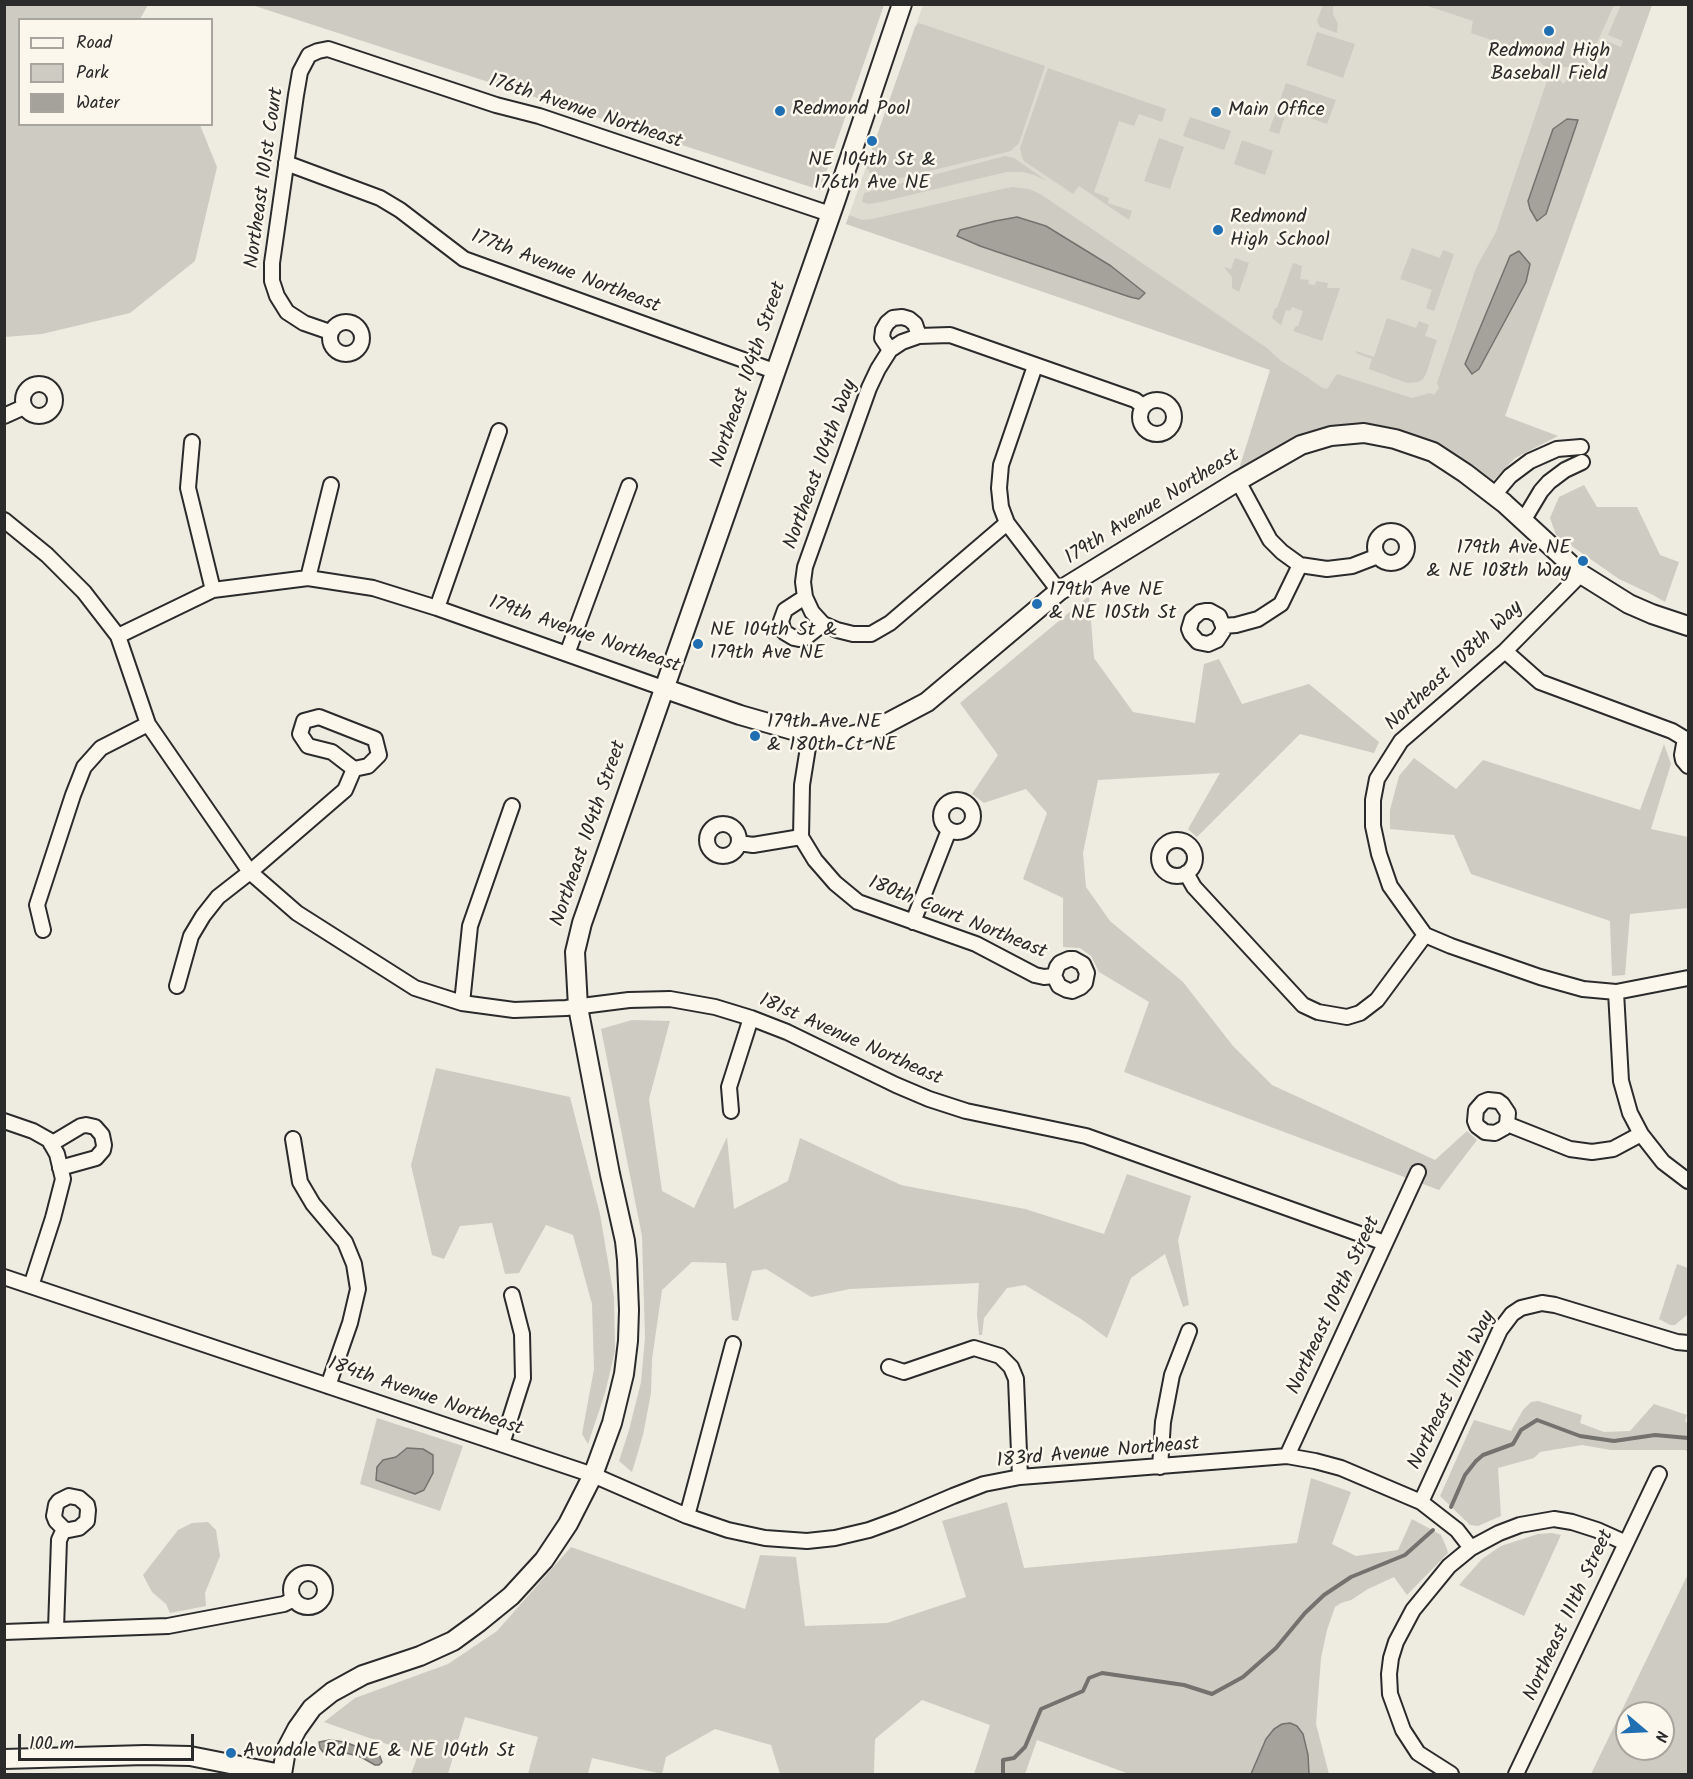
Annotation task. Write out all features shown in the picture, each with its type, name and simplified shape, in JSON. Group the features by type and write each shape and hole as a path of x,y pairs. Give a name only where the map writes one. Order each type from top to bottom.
{"street":[{"name":"Northeast 104th Street","path":"281,1774 286,1750 297,1729 312,1708 332,1692 363,1675 420,1656 453,1641 511,1596 544,1560 562,1533 593,1475 612,1424 624,1374 628,1341 625,1241 598,1116 578,1007 575,952 582,923 663,688 902,4"},
{"name":"176th Avenue Northeast","path":"328,49 496,105 539,116 830,214"},
{"name":"Northeast 101st Court","path":"328,49 309,55 300,72 272,263 272,281 277,296 287,312 304,323 330,332"},
{"name":"177th Avenue Northeast","path":"286,163 380,198 400,210 464,259 774,371"},
{"path":"890,350 882,338 883,330 893,318 909,319 915,324 919,336"},
{"name":"Northeast 104th Way","path":"823,624 812,612 805,597 803,582 806,567 868,388 890,350 902,342 919,336 950,335 1135,400 1143,406"},
{"path":"1035,366 1001,465 999,488 1001,507 1007,523 1059,591"},
{"path":"4,416 24,407"},
{"path":"437,608 499,431"},
{"name":"179th Avenue Northeast","path":"118,636 213,590 308,578 373,588 437,608 740,715 810,735 851,736 876,729 927,702 1059,591 1238,481 1302,445 1331,436 1364,433 1395,439 1433,452 1494,495 1581,574 1629,604 1689,626"},
{"path":"192,442 188,488 213,590"},
{"path":"1494,495 1510,476 1530,461 1557,449 1581,447"},
{"path":"1523,521 1549,482 1565,470 1582,462"},
{"path":"1238,481 1270,540 1300,565 1326,569 1352,566 1378,556"},
{"path":"308,578 331,485"},
{"path":"567,654 629,486"},
{"name":"181st Avenue Northeast","path":"4,520 47,555 84,592 118,636 148,724 250,873 297,913 415,988 462,1003 514,1010 578,1007 629,1000 670,999 715,1007 787,1032 929,1099 966,1111 1086,1136 1385,1243"},
{"path":"805,597 785,610 781,621 784,632 794,638 799,639 809,635 823,624 853,634 871,634 890,623 1007,523"},
{"path":"1223,626 1236,626 1258,619 1281,604 1300,565"},
{"name":"Northeast 108th Way","path":"1425,936 1390,886 1379,854 1373,826 1373,800 1377,778 1401,741 1505,651 1581,574"},
{"path":"1505,651 1540,682 1671,731 1688,740 1682,749 1682,754 1683,760 1689,766"},
{"path":"319,717 375,739 380,755 368,766 354,769 332,752 308,746 300,734 304,721 319,717"},
{"path":"43,930 37,905 84,767 101,748 148,724"},
{"path":"739,843 753,845 801,837 802,785 810,735"},
{"path":"177,986 192,936 203,916 218,897 250,873 345,789 354,769"},
{"path":"462,1003 470,926 512,806"},
{"path":"913,922 949,830"},
{"name":"180th Court Northeast","path":"801,837 815,860 835,883 858,902 976,944 1035,975 1054,976"},
{"path":"1186,873 1194,887 1302,1005 1331,1015 1347,1017 1360,1013 1377,1000 1425,936 1583,989 1616,992 1688,978"},
{"path":"1616,992 1621,1081 1630,1113 1641,1134 1663,1162 1689,1181"},
{"path":"730,1111 729,1087 751,1018"},
{"path":"4,1121 33,1131 49,1140 57,1154 63,1179 31,1286"},
{"path":"1507,1124 1570,1149 1592,1152 1613,1149 1641,1134"},
{"path":"51,1144 76,1128 86,1125 95,1127 104,1140 103,1150 96,1158 60,1168"},
{"path":"292,1139 300,1182 313,1204 345,1242 354,1264 358,1289 350,1323 328,1386"},
{"name":"Northeast 109th Street","path":"1287,1456 1418,1172"},
{"name":"184th Avenue Northeast","path":"4,1277 593,1475 687,1516 728,1530 765,1538 807,1541 835,1538"},
{"path":"502,1444 523,1378 522,1334 512,1295"},
{"name":"Northeast 110th Way","path":"1421,1502 1500,1330 1512,1314 1528,1305 1555,1305 1677,1342 1688,1343"},
{"path":"1160,1467 1163,1422 1172,1375 1189,1331"},
{"path":"1688,1343 1689,1337"},
{"path":"687,1516 733,1344"},
{"path":"889,1367 904,1372 974,1348 1000,1356 1011,1367 1016,1379 1020,1477"},
{"name":"183rd Avenue Northeast","path":"835,1538 899,1520 984,1484 1020,1477 1287,1456 1341,1468 1421,1502 1456,1530 1471,1548"},
{"name":"Northeast 111th Street","path":"1516,1774 1659,1474"},
{"path":"1451,1774 1418,1754 1402,1730 1390,1694 1391,1658 1401,1631 1413,1610 1449,1566 1471,1548 1520,1525 1554,1519 1572,1522 1626,1543"},
{"path":"56,1629 59,1540 64,1528"},
{"path":"4,1632 168,1626 284,1604 294,1599"},
{"path":"4,1759 190,1756 281,1774"}],"shaded area":[{"name":"Redmond High School","path":"923,5 1652,5 1494,447 846,224"}],"green space":[{"path":"5,4 148,5 141,18 18,18 18,126 200,126 217,167 195,261 130,313 42,334 5,337"},
{"path":"252,5 884,5 820,190"},
{"path":"1323,5 1333,5 1333,14 1338,24 1337,33 1320,27 1317,21"},
{"name":"Redmond High Baseball Field","path":"1425,5 1614,5 1587,65 1547,67 1529,53 1471,33 1473,21"},
{"path":"1621,5 1652,5 1505,416 1558,436 1515,458 1490,484 1445,449 1393,430 1306,435 1239,469 1270,370 846,224 849,215 862,220 872,219 1002,189 1013,187 1029,189 1042,195 1321,387 1327,389 1337,374 1412,398 1430,393 1434,395 1439,388 1437,383 1476,268 1496,232 1549,75 1554,74 1563,84 1574,74 1581,77 1586,76 1593,71 1606,41 1621,47 1623,41 1608,35"},
{"path":"919,23 1045,66 1019,143 1011,151 872,185 872,175 866,167 915,27"},
{"path":"1317,32 1355,44 1343,78 1306,65"},
{"path":"1048,68 1166,109 1162,122 1139,114 1134,126 1119,121 1094,192 1109,198 1108,203 1132,211 1129,220 1079,186 1073,194 1024,161 1020,148"},
{"path":"1286,83 1336,100 1327,124 1287,110 1279,134 1269,131"},
{"path":"1190,117 1231,131 1224,150 1183,136"},
{"path":"1159,138 1184,147 1170,189 1144,181"},
{"path":"1242,140 1273,151 1265,175 1234,164"},
{"path":"1005,156 1014,158 1047,181 1023,172 1006,172 881,202 869,204 862,202 864,193"},
{"path":"1412,248 1440,258 1443,250 1454,254 1434,311 1426,308 1432,290 1400,279"},
{"path":"1235,258 1249,263 1239,292 1232,288 1232,277 1224,267 1231,269"},
{"path":"1293,263 1302,266 1300,279 1309,280 1308,284 1315,285 1316,281 1328,283 1327,288 1340,288 1322,341 1293,331 1298,326 1303,311 1292,307 1290,311 1286,310 1281,325 1272,318"},
{"path":"1387,318 1416,328 1419,321 1429,325 1425,336 1437,340 1426,374 1418,382 1407,383 1369,369 1372,359 1356,353 1356,351 1374,357"},
{"path":"1584,485 1597,507 1637,507 1660,555 1679,562 1665,602 1619,579 1556,535 1550,518 1559,497"},
{"path":"1089,596 1094,658 1133,712 1195,723 1204,664 1219,659 1242,704 1309,684 1379,742 1374,753 1300,734 1197,837 1188,829 1220,773 1098,780 1083,853 1086,887 1110,921 1183,982 1233,1046 1272,1085 1435,1160 1467,1131 1477,1140 1439,1190 1124,1072 1149,1002 1099,972 1091,956 1080,948 1063,947 1063,898 1023,879 1047,813 1026,789 984,803 972,794 998,755 960,703"},
{"path":"1664,744 1671,764 1651,829 1688,837 1688,908 1630,914 1625,975 1612,976 1610,921 1471,874 1454,835 1390,829 1390,810 1399,776 1414,758 1456,789 1483,760 1640,810"},
{"path":"632,1020 670,1021 649,1099 662,1191 694,1208 727,1137 734,1209 788,1181 800,1138 901,1185 1025,1209 1104,1234 1127,1174 1191,1196 1178,1240 1189,1305 1183,1307 1165,1254 1131,1278 1107,1338 1081,1319 1025,1285 1007,1288 984,1318 982,1335 979,1335 977,1315 979,1283 850,1289 811,1297 766,1269 752,1271 738,1321 732,1320 726,1263 692,1262 662,1290 652,1359 651,1393 643,1435 632,1472 619,1461 641,1382 645,1338 642,1236 601,1029"},
{"path":"436,1068 570,1097 600,1214 614,1297 615,1351 605,1393 588,1444 582,1434 594,1369 592,1304 573,1235 546,1225 519,1273 505,1274 492,1223 460,1226 444,1259 432,1255 411,1165"},
{"path":"1677,1264 1688,1268 1688,1314 1675,1325 1670,1325 1659,1319"},
{"path":"1538,1401 1582,1415 1580,1423 1604,1432 1630,1431 1654,1404 1687,1415 1685,1421 1688,1424 1688,1452 1685,1450 1611,1450 1582,1445 1540,1452 1534,1458 1498,1468 1501,1516 1478,1526 1470,1525 1440,1496 1474,1420 1511,1431 1523,1410 1531,1402"},
{"path":"377,1418 463,1446 440,1511 360,1484"},
{"path":"1311,1478 1351,1492 1332,1544 1356,1556 1398,1550 1412,1519 1441,1535 1448,1553 1407,1595 1394,1577 1335,1607 1321,1658 1316,1724 1329,1774 1309,1774 1266,1738 1251,1774 1129,1774 1037,1740 1025,1774 974,1774 990,1725 922,1700 875,1739 874,1774 780,1774 771,1745 715,1729 666,1757 662,1774 592,1758 588,1774 528,1774 538,1737 465,1717 448,1774 411,1774 418,1755 324,1722 355,1698 448,1664 497,1631 571,1547 745,1609 760,1555 796,1557 805,1626 887,1623 966,1597 942,1521 1007,1502 1024,1568 1297,1543"},
{"path":"208,1522 216,1530 220,1556 205,1593 206,1606 170,1613 166,1604 152,1592 143,1575 178,1530 192,1523"},
{"path":"1538,1534 1561,1535 1524,1616 1459,1585 1482,1559 1501,1546"},
{"path":"1688,1574 1688,1774 1591,1774 1615,1725 1615,1761 1675,1761 1675,1701 1626,1701"}],"water":[{"path":"1567,119 1578,120 1546,214 1537,221 1528,201 1553,129"},
{"path":"1017,217 1046,226 1111,266 1145,293 1139,299 1130,297 957,236 960,230"},
{"path":"1519,251 1530,264 1526,282 1479,369 1472,374 1465,364 1510,256"},
{"path":"407,1448 423,1449 433,1455 433,1473 424,1490 415,1494 376,1480 377,1467 383,1460 396,1457"},
{"path":"1290,1723 1297,1726 1303,1734 1308,1755 1309,1774 1251,1774 1266,1739 1274,1729 1282,1724"},
{"path":"330,1740 345,1742 379,1754 382,1762 375,1765 361,1757 346,1753 323,1752 319,1742"}],"waterway":[{"path":"1451,1507 1465,1475 1476,1461 1483,1455 1513,1444 1521,1430 1537,1420 1580,1436 1614,1441 1655,1435 1688,1438"},
{"path":"1003,1774 1003,1760 1014,1758 1025,1747 1041,1709 1083,1691 1089,1678 1102,1673 1184,1685 1212,1694 1243,1677 1276,1648 1305,1613 1324,1595 1351,1577 1405,1555 1433,1530"}],"place":[{"name":"Redmond High Baseball Field","path":"1549,31"},
{"name":"Redmond Pool","path":"780,111"},
{"name":"Main Office","path":"1216,112"},
{"name":"NE 104th St & 176th Ave NE","path":"872,141"},
{"name":"Redmond High School","path":"1218,230"},
{"name":"179th Ave NE & NE 108th Way","path":"1583,561"},
{"name":"179th Ave NE & NE 105th St","path":"1037,604"},
{"name":"NE 104th St & 179th Ave NE","path":"698,644"},
{"name":"179th Ave NE & 180th Ct NE","path":"755,736"},
{"name":"Avondale Rd NE & NE 104th St","path":"231,1753"}]}
